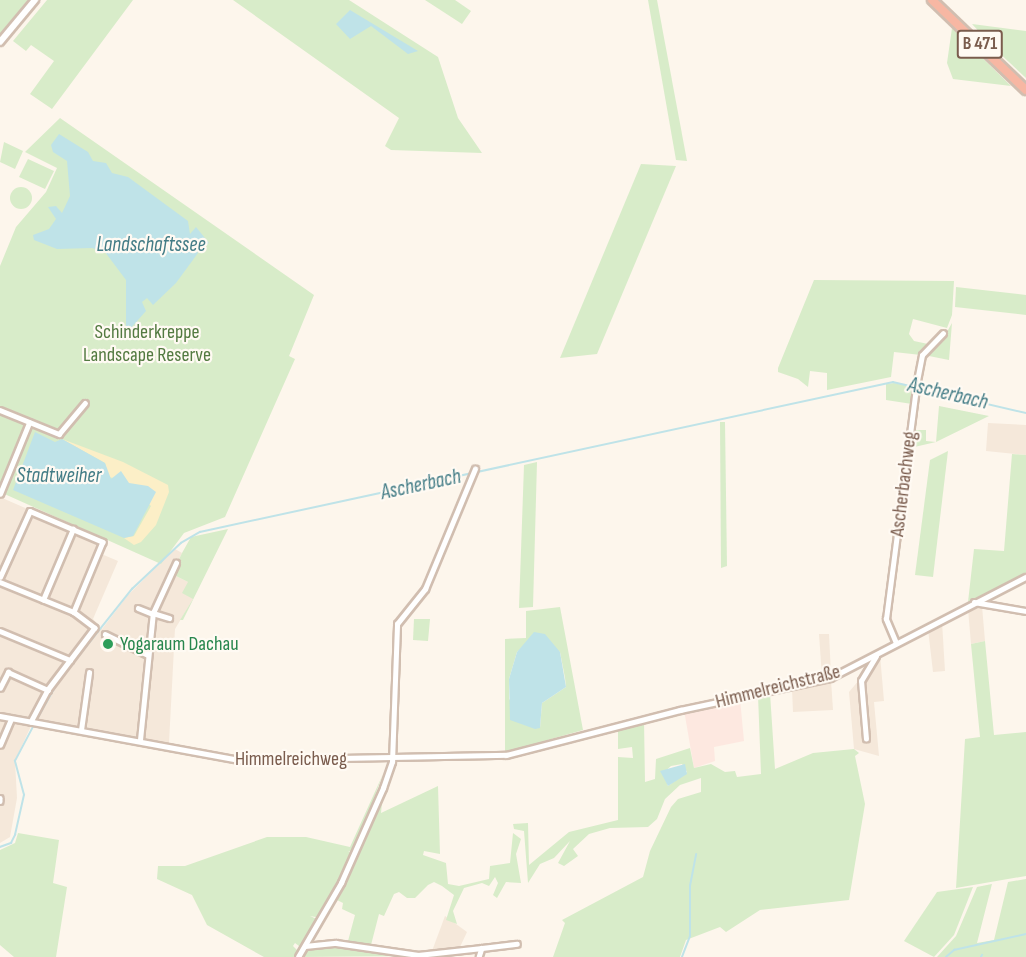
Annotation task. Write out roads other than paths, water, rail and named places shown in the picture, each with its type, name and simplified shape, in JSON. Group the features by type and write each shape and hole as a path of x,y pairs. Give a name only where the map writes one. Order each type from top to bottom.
{"highway":[{"name":"B 471","path":"932,0 1026,90"}],"street":[{"path":"0,42 34,0"},
{"name":"Ascherbachweg","path":"897,643 886,619 916,386 922,355 943,333"},
{"path":"0,410 58,434 85,403"},
{"path":"0,494 29,423"},
{"path":"298,957 341,883 392,759 398,624 425,589 474,472"},
{"path":"0,577 30,511 103,542 74,612"},
{"path":"43,600 73,529"},
{"path":"140,740 153,614 176,563"},
{"name":"Himmelreichstraße","path":"582,734 830,678 1026,577"},
{"path":"0,582 74,612 95,628 48,690 34,723"},
{"path":"974,602 1026,611"},
{"path":"138,608 169,618"},
{"path":"0,631 70,660"},
{"path":"105,634 148,655"},
{"path":"866,739 861,681 876,656"},
{"path":"0,688 8,672 48,690"},
{"path":"81,730 89,673"},
{"name":"Himmelreichweg","path":"0,716 239,760 392,759 506,755 582,734"},
{"path":"0,745 11,719"},
{"path":"305,946 336,942 418,955 517,944"},
{"path":"479,957 482,948"}],"water":[{"path":"350,10 418,51 408,54 371,26 350,39 336,24"},
{"name":"Landschaftssee","path":"59,134 88,152 93,161 106,163 112,173 128,177 188,221 190,234 196,227 209,243 195,249 198,253 176,283 153,305 147,298 142,302 146,311 130,329 126,327 126,280 105,252 92,248 57,249 34,240 33,235 49,229 56,219 48,207 56,206 62,213 70,196 67,161 53,152 51,145"},
{"name":"Stadtweiher","path":"35,432 55,442 62,439 105,463 111,479 121,471 129,483 148,486 156,492 133,536 124,538 13,490"},
{"path":"534,632 545,634 560,652 566,687 542,703 540,728 535,729 510,720 509,679 517,652"},
{"path":"685,764 687,774 668,786 660,771"}],"waterway":[{"name":"Ascherbach","path":"36,721 58,682 132,589 181,543 200,532 893,382 1026,413"},
{"name":"Ascherbach","path":"0,847 11,843 15,835 24,795 15,761 34,725"},
{"path":"682,957 690,936 690,886 696,855"},
{"path":"946,957 954,950 1026,934"}],"place":[{"name":"Yogaraum Dachau","path":"108,644"}],"park label":[{"name":"Schinderkreppe Landscape Reserve","path":"147,344"}]}
